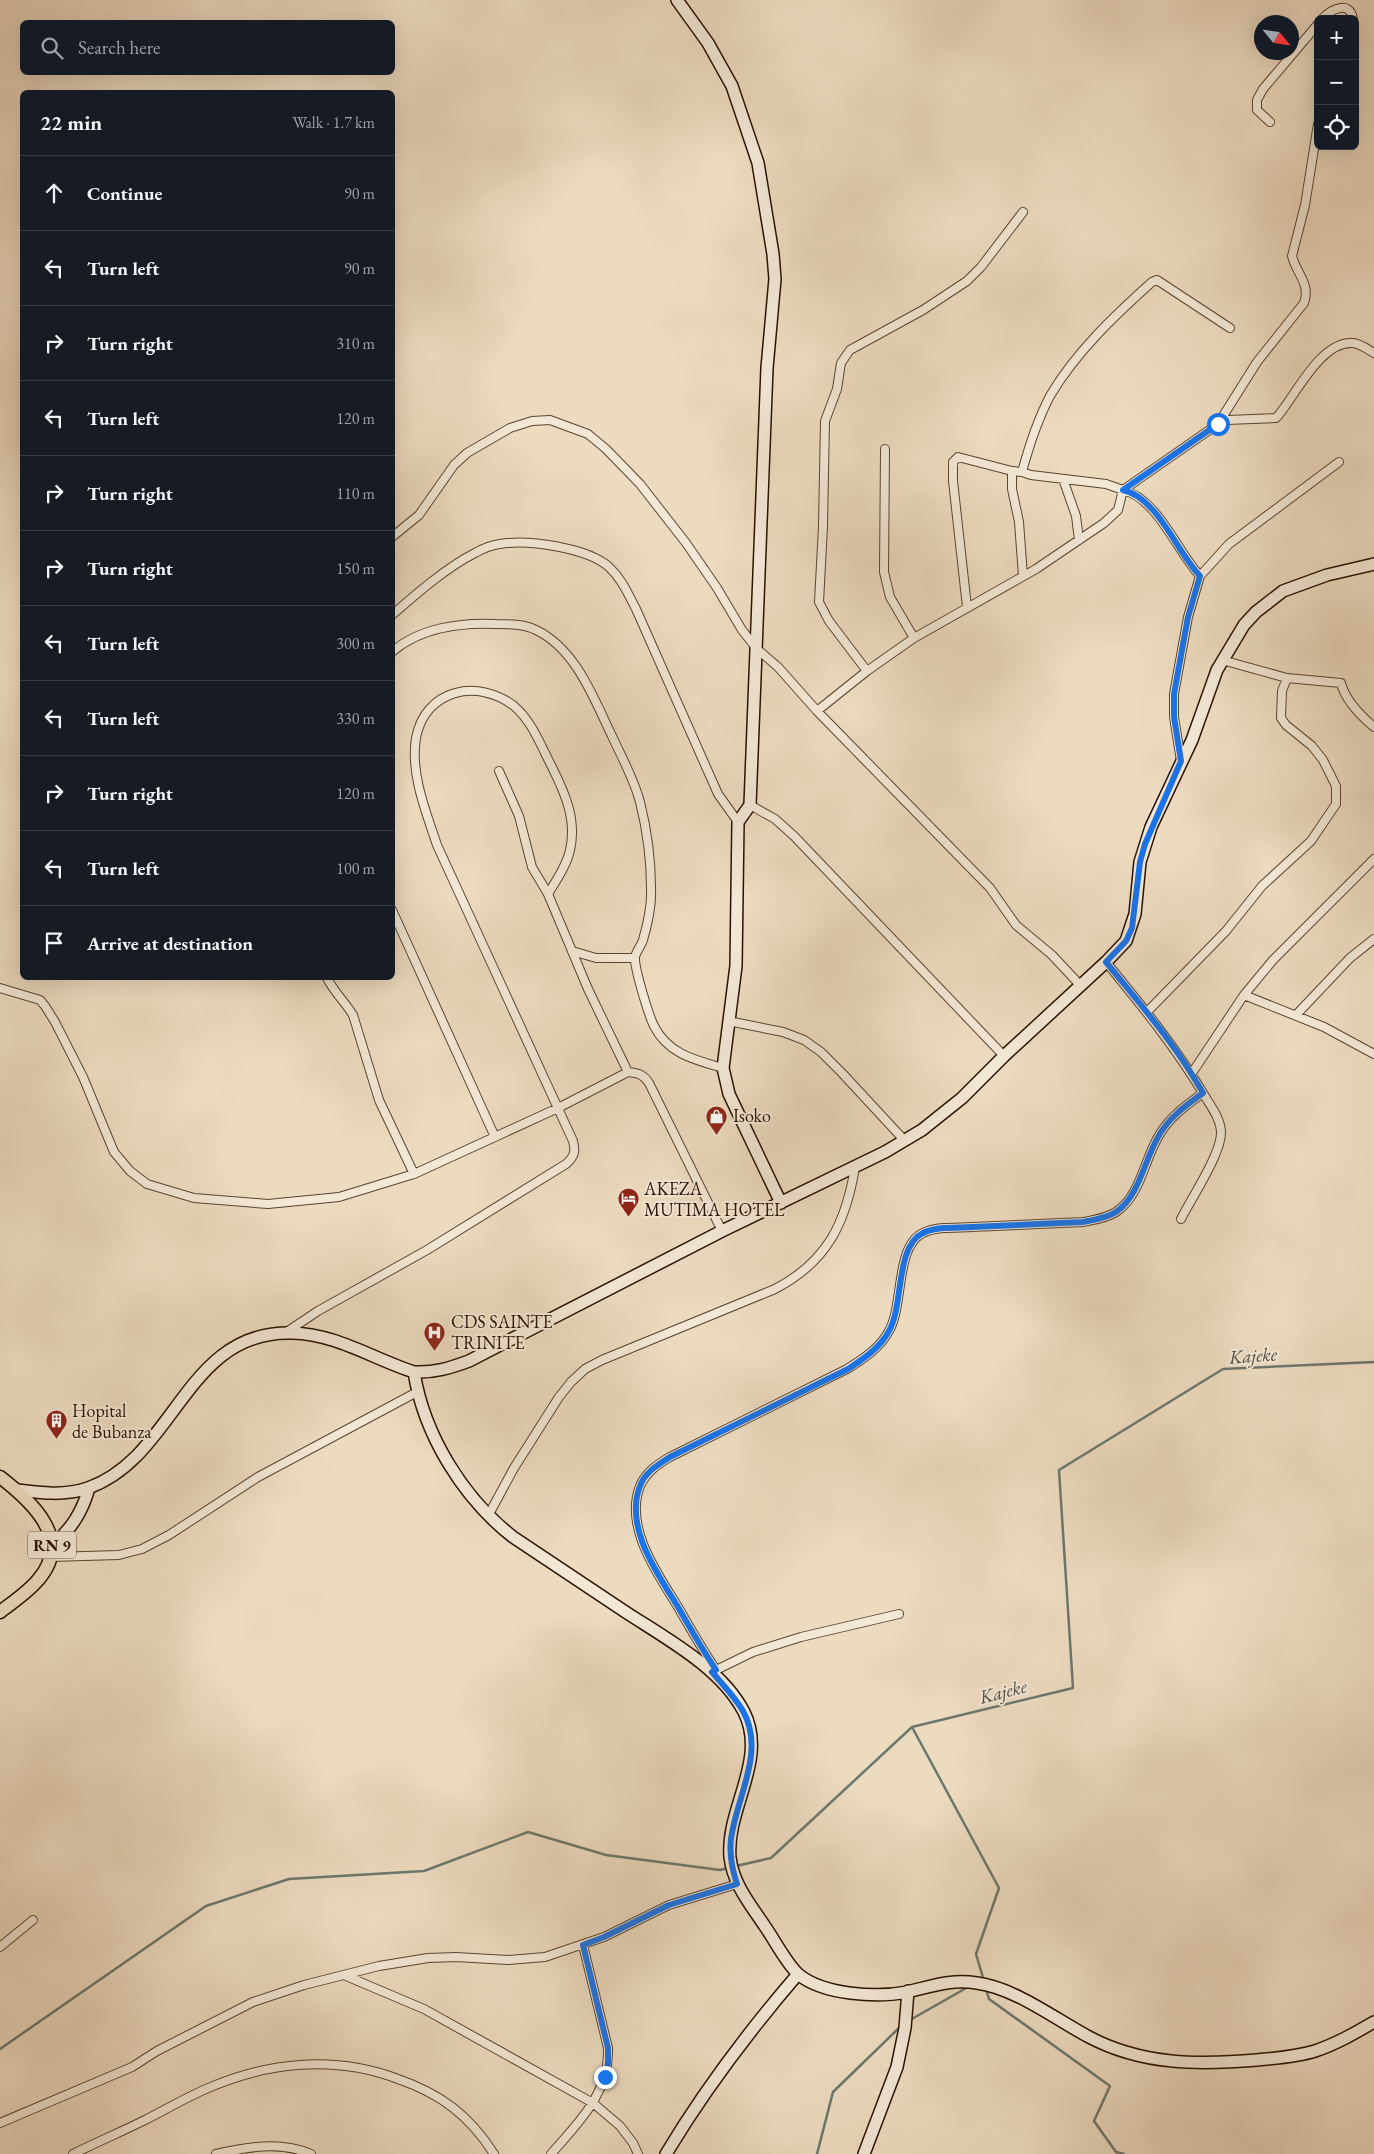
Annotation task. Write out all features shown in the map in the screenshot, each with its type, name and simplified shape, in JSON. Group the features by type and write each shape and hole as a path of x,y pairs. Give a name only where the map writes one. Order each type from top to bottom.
{"main road":[{"name":"RN 9","path":"0,1476 17,1490 40,1515 50,1535 51,1552 39,1580 0,1612"}],"street":[{"path":"677,0 708,42 735,94 758,163 773,254 775,279 767,368 750,804 738,822 737,939 733,999 728,1021 723,1068 729,1094 781,1203"},
{"path":"1326,15 1334,8 1339,7 1348,8 1352,15"},
{"path":"1270,122 1257,110 1260,94 1314,29"},
{"path":"1218,424 1257,362 1304,303 1306,296 1303,278 1292,256 1305,205 1314,149"},
{"path":"867,671 829,621 819,602 823,528 825,421 837,389 842,363 850,350 923,310 968,281 1023,212"},
{"path":"1022,472 1030,446 1050,397 1064,376 1091,340 1152,282 1157,280 1230,328"},
{"path":"817,711 867,671 914,638 1023,576 1079,540 1115,513 1123,490 1218,424 1227,420 1276,418 1317,363 1344,344 1357,344 1374,353"},
{"path":"395,535 419,515 454,465 467,453 510,428 532,420 550,420 588,434 606,449 640,484 686,543 717,588 742,630 757,649 778,667 817,711 990,888 1016,925 1052,954 1080,985"},
{"path":"884,449 884,572 890,597 914,638"},
{"path":"967,607 952,480 953,462 958,457 1031,475 1106,484 1137,495 1147,502 1180,552 1200,576"},
{"path":"1181,761 1174,717 1174,694 1188,617 1200,576 1229,544 1339,462"},
{"path":"1012,471 1012,489 1019,522 1023,576"},
{"path":"1063,479 1076,516 1079,540"},
{"path":"395,613 456,564 475,553 498,544 524,542 549,545 573,551 608,566 621,581 636,609 718,794 738,822"},
{"path":"17,1490 54,1494 89,1488 109,1478 138,1455 153,1438 192,1384 212,1362 233,1347 254,1338 286,1333 329,1338 414,1372 446,1369 469,1360 722,1231 905,1141 948,1110 1126,941 1132,928 1140,862 1145,844 1222,660 1244,625 1256,612 1283,592 1327,575 1374,564"},
{"path":"395,650 405,643 441,628 487,623 516,625 536,630 551,640 568,657 594,698 630,775 646,829 652,889 649,918 635,958 654,1026 665,1043 678,1053 723,1068"},
{"path":"1222,660 1286,678 1341,683 1342,689 1355,708 1374,727"},
{"path":"1147,1012 1226,931 1262,886 1311,841 1336,804 1336,786 1323,760 1312,746 1286,725 1281,718 1280,706 1286,678"},
{"path":"286,1333 318,1311 427,1250 566,1164 573,1158 575,1150 558,1108 438,845 427,816 415,761 416,738 420,722 430,707 444,696 461,691 478,691 513,706 527,720 562,787 570,808 572,829 570,851 548,894"},
{"path":"499,771 519,816 532,867 548,894 588,989 628,1072"},
{"path":"750,804 775,820 794,836 1004,1056"},
{"path":"1192,1073 1244,995 1274,960 1374,859"},
{"path":"395,917 495,1137"},
{"path":"1296,1015 1350,958 1374,939"},
{"path":"572,951 596,958 635,958"},
{"path":"1106,962 1147,1012 1192,1073 1218,1119 1221,1131 1220,1141 1181,1219"},
{"path":"329,980 335,992 353,1015 379,1100 414,1174"},
{"path":"0,988 40,1000 45,1006 56,1022 83,1077 114,1152 130,1172 147,1184 194,1198 268,1204 339,1197 414,1174 558,1108 628,1072 638,1073 649,1083 722,1231"},
{"path":"1244,995 1296,1015 1374,1054"},
{"path":"728,1021 783,1032 804,1040 821,1052 905,1141"},
{"path":"1203,1093 1168,1122 1157,1138 1138,1184 1116,1212 1083,1222 954,1228 923,1233 912,1242 906,1256 896,1314 890,1330 880,1343 848,1369 670,1457 652,1469 641,1484 636,1502 637,1518 642,1538 661,1579 714,1671 744,1712 750,1731 751,1748 748,1773 731,1840 730,1856 737,1884 798,1974 824,1987 839,1991 874,1994 908,1992 937,1983 954,1981 978,1983 994,1987 1014,1996 1111,2048 1132,2055 1177,2062 1230,2062 1313,2052 1334,2044 1374,2022"},
{"path":"488,1516 514,1468 559,1396 585,1369 602,1360 775,1289 794,1280 810,1267 825,1249 843,1217 852,1191 856,1166"},
{"path":"414,1372 417,1392 432,1432 459,1478 488,1516 513,1537 714,1671"},
{"path":"51,1552 119,1555 142,1549 169,1535 258,1478 417,1392"},
{"path":"51,1552 80,1514 89,1488"},
{"path":"714,1671 753,1652 801,1637 899,1614"},
{"path":"0,2122 132,2067 254,2002 304,1985 396,1963 428,1958 456,1957 508,1960 537,1958 604,1937 669,1905 737,1884"},
{"path":"0,1947 33,1920"},
{"path":"550,2154 593,2103 605,2077 608,2063 608,2048 583,1945"},
{"path":"666,2154 690,2114 726,2062 798,1974"},
{"path":"346,1976 397,1996 432,2013 593,2103 620,2126 633,2143 638,2154"},
{"path":"864,2154 897,2067 905,2028 908,1992"},
{"path":"73,2154 206,2089 232,2079 260,2070 292,2065 326,2064 356,2067 384,2073 437,2096 462,2113 481,2134 494,2154"},
{"path":"216,2154 246,2148 275,2146 299,2149 311,2154"}],"waterway":[{"name":"Kajeke","path":"984,1981 976,1954 999,1888 912,1727 1073,1688 1059,1470 1223,1369 1374,1362"},
{"path":"736,1866 771,1858 912,1727"},
{"path":"0,2049 206,1906 289,1879 424,1871 528,1832 606,1855 720,1870 728,1868"},
{"path":"910,2020 968,1987"},
{"name":"Kajeke","path":"986,1989 989,1999 1110,2086 1094,2121 1116,2152 1124,2154"},
{"path":"817,2154 833,2092 901,2026"}],"place":[{"name":"Isoko","path":"717,1135"},
{"name":"AKEZA MUTIMA HOTEL","path":"628,1218"},
{"name":"CDS SAINTE TRINITE","path":"435,1351"},
{"name":"Hopital de Bubanza","path":"56,1440"}],"route":[{"path":"605,2077 608,2063 608,2048 583,1945 604,1937 669,1905 737,1884 730,1856 731,1840 734,1822 748,1773 751,1748 750,1731 744,1712 712,1672 716,1670 700,1646 650,1558 637,1518 636,1502 641,1484 652,1469 670,1457 848,1369 866,1356 890,1330 896,1314 906,1256 912,1242 923,1233 954,1228 1083,1222 1116,1212 1138,1184 1157,1138 1168,1122 1203,1093 1192,1073 1147,1012 1106,962 1126,941 1132,928 1140,862 1145,844 1181,761 1174,717 1174,694 1188,617 1200,576 1180,552 1147,502 1131,492 1123,490 1218,424"}]}
